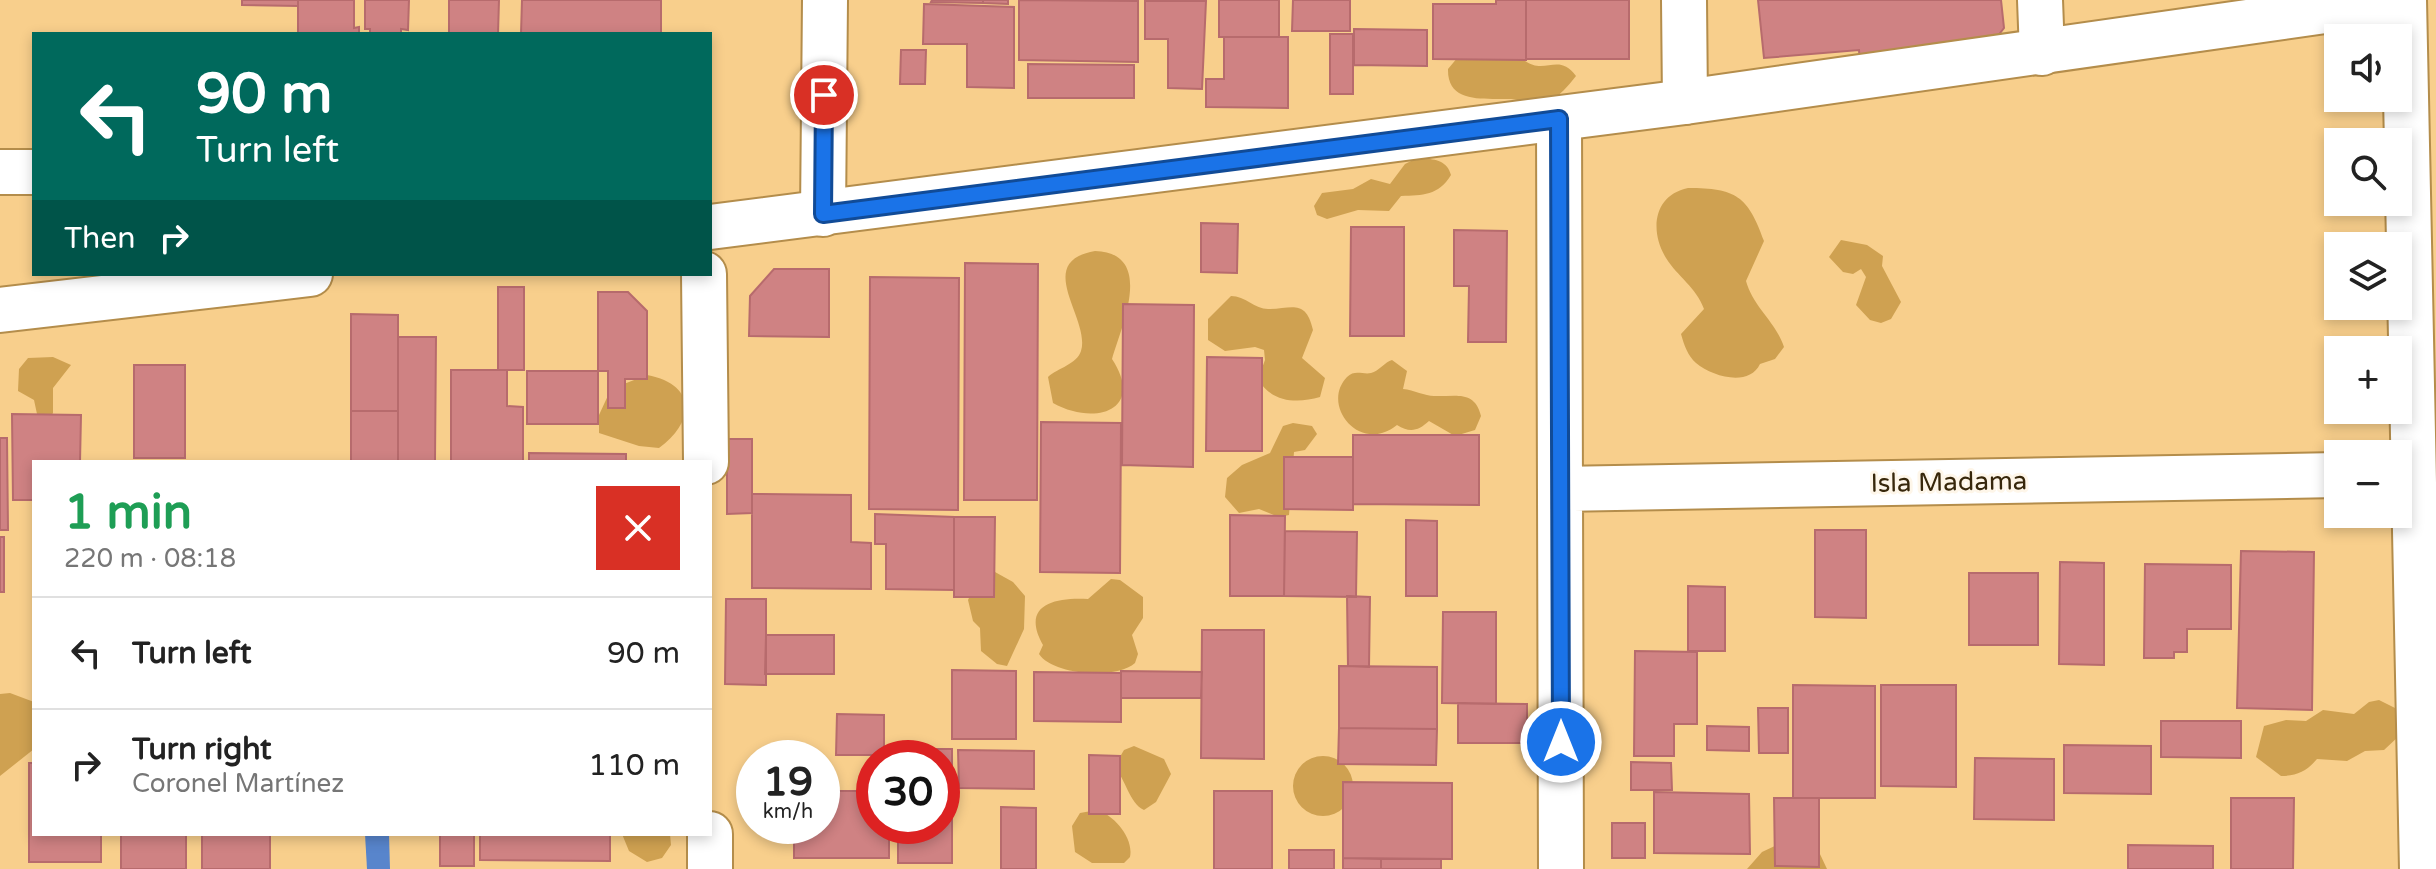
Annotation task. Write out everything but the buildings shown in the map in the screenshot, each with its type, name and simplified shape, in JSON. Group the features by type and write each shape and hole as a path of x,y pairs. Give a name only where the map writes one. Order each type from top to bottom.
{"street":[{"path":"823,214 825,0"},
{"path":"1684,0 1685,102"},
{"path":"2040,0 2042,53"},
{"path":"712,227 1559,119 2403,0 2417,473 2422,869"},
{"path":"1559,119 1561,869"},
{"path":"0,172 32,172"},
{"path":"0,310 293,276"},
{"path":"704,276 706,460"},
{"name":"Isla Madama","path":"1560,489 2324,475"},
{"path":"710,836 710,869"}],"shaded area":[{"path":"1511,46 1530,64 1561,65 1576,76 1552,100 1534,104 1511,99 1480,99 1454,89 1449,81 1448,69 1458,57"},
{"path":"1415,159 1442,162 1451,175 1435,191 1401,196 1389,211 1358,210 1327,219 1317,215 1314,206 1322,193 1353,189 1371,179 1390,184 1405,164"},
{"path":"1688,188 1718,190 1738,198 1746,204 1764,241 1746,281 1784,347 1775,359 1760,364 1748,376 1721,376 1703,368 1691,357 1682,338 1681,334 1704,309 1696,294 1666,258 1657,236 1657,225 1658,215 1668,198"},
{"path":"1841,240 1867,245 1883,256 1882,266 1901,302 1891,319 1881,323 1870,320 1856,305 1866,277 1861,269 1853,274 1843,272 1829,257"},
{"path":"1095,251 1114,255 1125,264 1130,278 1130,294 1112,359 1121,377 1123,391 1119,402 1099,413 1084,413 1053,403 1048,377 1071,363 1081,351 1079,323 1066,279 1068,267 1077,257"},
{"path":"1231,296 1263,308 1290,307 1306,313 1313,330 1302,358 1325,378 1320,397 1293,400 1277,397 1258,379 1265,360 1264,350 1255,347 1225,351 1208,340 1208,319"},
{"path":"53,357 71,365 53,388 53,413 48,421 37,414 34,400 18,391 19,369 28,358"},
{"path":"1392,360 1407,371 1403,389 1431,396 1463,396 1474,402 1481,416 1475,430 1455,436 1429,421 1414,430 1397,425 1383,433 1370,434 1348,423 1338,401 1340,388 1347,377 1353,373 1374,372"},
{"path":"647,375 675,386 682,395 684,415 671,437 659,448 639,446 599,433 599,415 611,389"},
{"path":"1293,423 1312,426 1317,434 1305,450 1294,452 1289,515 1279,517 1259,509 1239,513 1225,497 1227,478 1242,465 1270,453 1283,426"},
{"path":"995,572 1013,582 1025,596 1024,629 1007,666 997,664 981,651 980,628 973,621 968,600 977,581"},
{"path":"1111,579 1120,580 1143,597 1143,618 1132,635 1138,654 1135,663 1114,672 1085,673 1057,667 1046,661 1039,654 1043,645 1037,632 1038,613 1052,602 1088,599"},
{"path":"10,693 32,701 32,751 0,776 0,694"},
{"path":"2379,700 2399,710 2399,736 2384,750 2365,751 2347,761 2317,759 2301,772 2287,776 2281,776 2256,757 2264,726 2286,720 2306,721 2323,710 2354,714 2369,702"},
{"path":"1134,746 1164,759 1171,774 1156,802 1144,810 1135,802 1114,767 1124,750"},
{"path":"1323,756 1334,758 1344,765 1351,775 1351,797 1344,807 1334,814 1323,816 1312,814 1302,807 1295,797 1293,786 1295,775 1302,765 1312,758"},
{"path":"1097,810 1116,822 1126,835 1130,857 1124,863 1092,863 1075,852 1072,826 1080,813"},
{"path":"623,836 670,836 671,845 662,858 647,862 629,851"},
{"path":"1779,844 1819,852 1827,869 1747,869 1762,852"}],"water":[{"path":"365,836 389,836 390,869 367,869"}],"route":[{"path":"824,95 823,214 1559,119 1561,742"}]}
